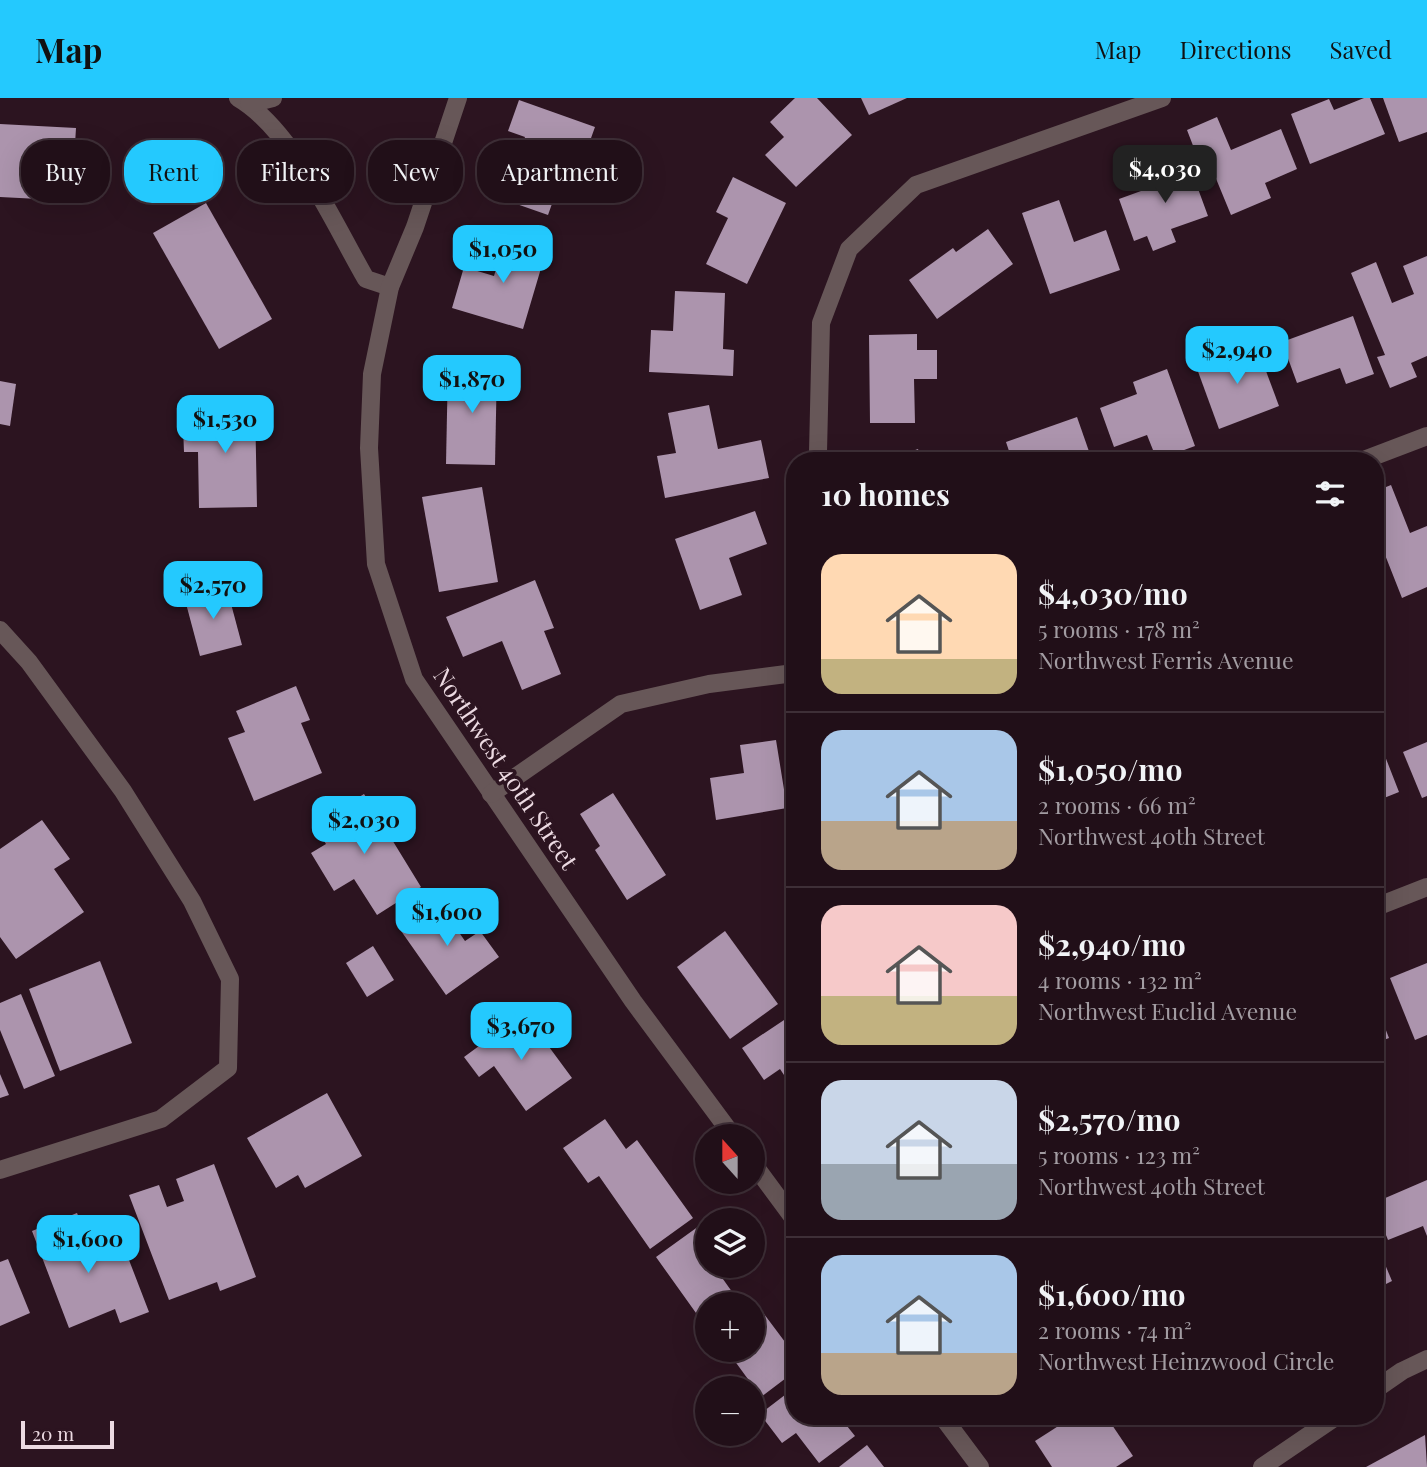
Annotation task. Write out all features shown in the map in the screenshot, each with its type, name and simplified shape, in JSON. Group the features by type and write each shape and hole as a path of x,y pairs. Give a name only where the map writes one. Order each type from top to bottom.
{"street":[{"path":"244,101 273,98"},
{"name":"Northwest 40th Street","path":"457,98 415,227 390,287 372,374 369,448 376,564 414,679 633,1001 724,1124"},
{"path":"818,452 821,323 849,248 916,185 1162,98"},
{"path":"244,101 292,150 366,279 390,287"},
{"path":"1384,452 1427,436"},
{"path":"0,630 29,662 123,791 192,901 230,979 228,1068 161,1119 0,1170"},
{"path":"491,794 621,704 709,684 786,674"},
{"path":"1384,904 1427,887"},
{"path":"765,1178 786,1204"},
{"path":"1384,1383 1427,1359"},
{"path":"949,1425 980,1467"},
{"path":"1262,1467 1324,1425"}],"building":[{"path":"795,98 817,98 852,135 796,187 765,155 784,137 770,122"},
{"path":"861,98 907,98 869,115"},
{"path":"1370,98 1385,134 1310,164 1291,114 1329,99 1334,110"},
{"path":"1383,98 1427,98 1427,132 1399,142"},
{"path":"519,100 595,127 590,140 524,140 525,137 508,131"},
{"path":"1217,117 1231,150 1281,129 1297,169 1265,183 1271,198 1231,215 1205,152 1197,156 1187,130"},
{"path":"0,124 76,128 75,140 21,140 21,198 0,197"},
{"path":"1186,156 1208,216 1171,229 1176,242 1153,251 1147,236 1134,241 1119,199 1163,183 1157,167"},
{"path":"733,177 786,203 747,284 706,264 728,218 716,212"},
{"path":"1059,200 1074,242 1106,230 1120,270 1050,294 1022,213"},
{"path":"206,203 272,319 219,349 153,233"},
{"path":"514,203 552,203 548,215"},
{"path":"988,229 1013,264 937,319 909,280 953,248 956,252"},
{"path":"506,236 547,248 523,329 452,308 464,267 494,276"},
{"path":"1427,256 1427,356 1411,363 1417,377 1390,388 1377,357 1385,355 1351,273 1376,262 1392,303 1414,294 1403,266"},
{"path":"675,291 725,293 723,349 734,350 733,376 649,372 651,330 673,331"},
{"path":"1353,316 1374,374 1346,384 1340,368 1297,383 1282,342"},
{"path":"917,334 917,350 937,350 937,379 914,379 915,423 870,423 869,335"},
{"path":"1256,344 1279,406 1219,429 1196,366"},
{"path":"448,364 497,365 495,465 446,464"},
{"path":"1167,369 1195,446 1179,452 1154,452 1147,435 1114,447 1100,408 1137,394 1133,382"},
{"path":"0,381 16,384 10,426 0,424"},
{"path":"255,404 257,507 199,508 198,452 184,452 183,426 200,425 200,405"},
{"path":"709,405 718,449 761,440 769,478 665,498 657,456 676,453 668,413"},
{"path":"1077,417 1089,452 1009,452 1006,442"},
{"path":"1391,485 1410,533 1427,526 1427,587 1402,598 1384,552 1384,488"},
{"path":"482,487 498,582 439,592 422,497"},
{"path":"755,511 767,544 729,558 742,595 700,610 675,539"},
{"path":"535,580 554,628 544,631 561,674 522,690 502,641 463,657 446,617"},
{"path":"226,585 242,645 200,656 184,596"},
{"path":"296,686 310,720 301,723 322,773 254,801 228,738 245,732 236,711"},
{"path":"776,740 786,808 716,820 710,778 744,773 740,745"},
{"path":"1427,742 1427,796 1422,798 1403,752"},
{"path":"1384,754 1399,792 1384,798"},
{"path":"613,793 666,875 627,900 595,850 600,846 580,814"},
{"path":"364,794 421,887 377,915 354,879 334,891 311,853 326,844 314,825"},
{"path":"42,820 70,859 54,869 84,912 16,959 0,937 0,849"},
{"path":"437,901 465,941 480,931 499,957 446,995 399,928"},
{"path":"725,931 778,1004 730,1039 677,967"},
{"path":"373,946 394,980 367,997 346,963"},
{"path":"100,961 132,1043 60,1071 29,989"},
{"path":"1427,963 1427,1035 1415,1040 1390,978"},
{"path":"21,994 55,1076 24,1089 0,1030 0,1003"},
{"path":"524,1013 572,1078 526,1111 494,1066 479,1077 464,1057"},
{"path":"786,1019 786,1078 780,1069 764,1080 742,1048"},
{"path":"1384,1025 1389,1038 1384,1040"},
{"path":"0,1074 9,1095 0,1098"},
{"path":"327,1093 362,1156 305,1188 298,1175 276,1188 247,1138"},
{"path":"605,1119 626,1149 637,1140 693,1218 650,1249 599,1176 588,1183 563,1148"},
{"path":"214,1164 256,1277 220,1291 217,1282 169,1300 129,1195 159,1185 167,1207 184,1201 176,1179"},
{"path":"1427,1180 1427,1236 1423,1226 1388,1240 1384,1230 1384,1199"},
{"path":"77,1213 95,1258 124,1247 149,1312 120,1323 115,1309 69,1328 32,1231"},
{"path":"695,1229 695,1278 722,1278 732,1292 695,1292 695,1312 656,1257"},
{"path":"8,1259 30,1313 0,1326 0,1262"},
{"path":"1384,1262 1392,1281 1384,1285"},
{"path":"765,1315 786,1343 786,1378 765,1394 765,1376 746,1376 735,1362 765,1362"},
{"path":"786,1394 786,1425 846,1425 855,1436 819,1463 796,1433 782,1443 765,1421 765,1410"},
{"path":"1060,1425 1112,1425 1133,1456 1116,1467 1052,1467 1035,1441"},
{"path":"1425,1435 1427,1467 1366,1467"},
{"path":"867,1445 884,1467 839,1467"}]}
